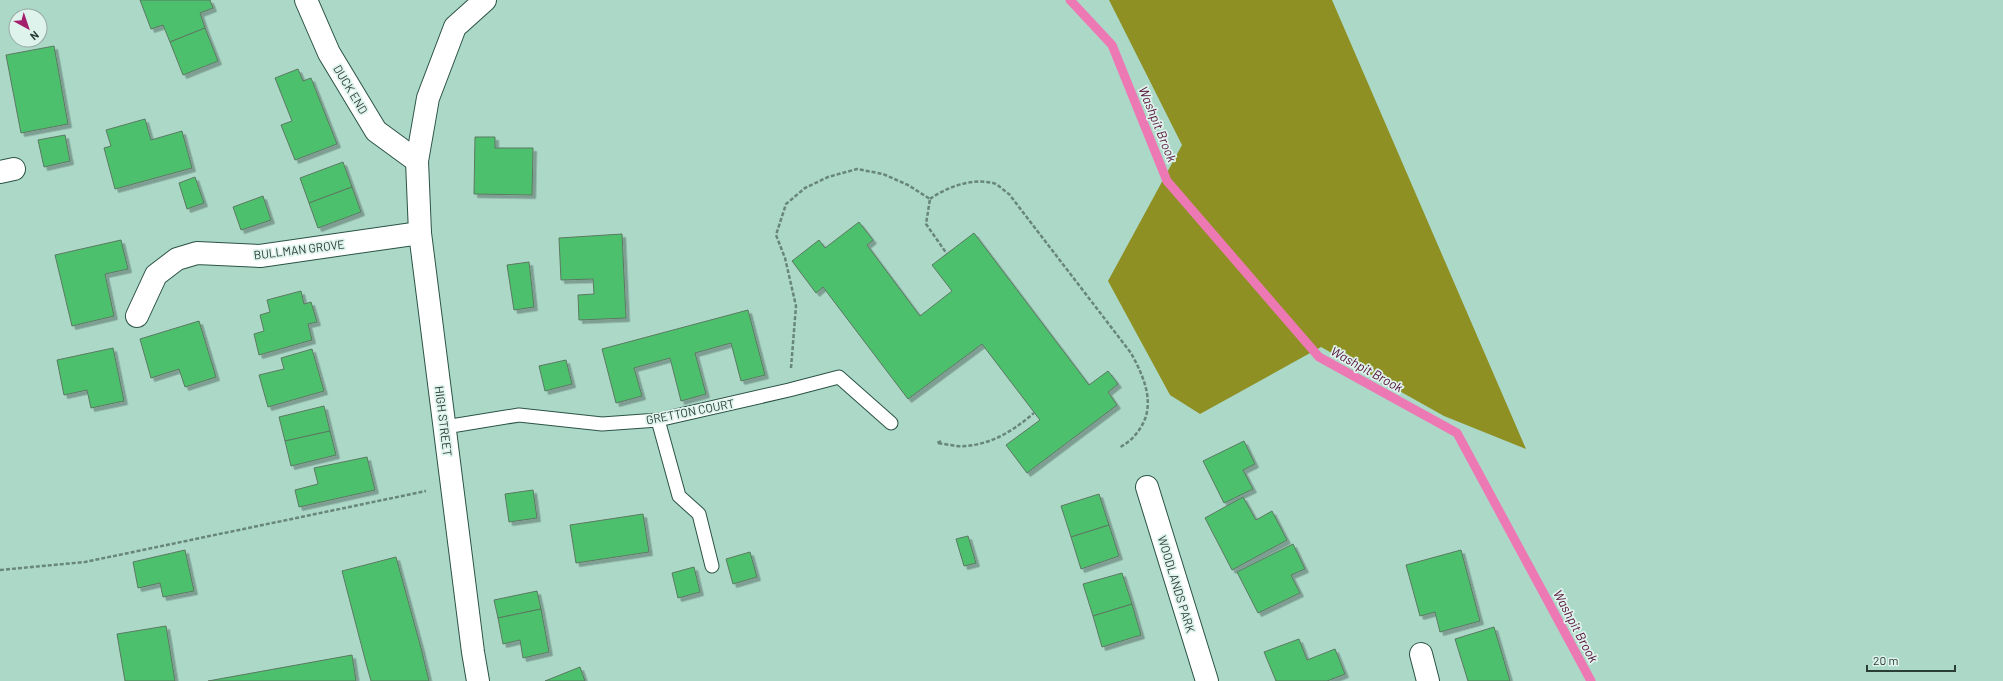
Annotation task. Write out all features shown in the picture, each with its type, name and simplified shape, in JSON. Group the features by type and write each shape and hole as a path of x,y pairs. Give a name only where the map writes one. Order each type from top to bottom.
{"street":[{"name":"DUCK END","path":"306,0 329,53 376,131 417,161"},
{"name":"HIGH STREET","path":"478,681 473,652 420,233 417,161 428,98 455,27 485,0"},
{"name":"BULLMAN GROVE","path":"137,316 156,275 177,259 197,254 260,256 420,233"},
{"name":"WOODLANDS PARK","path":"1147,487 1207,681"},
{"path":"1421,654 1428,681"}],"lane":[{"name":"GRETTON COURT","path":"445,427 519,415 602,424 658,420 839,377 891,423"},
{"path":"658,420 679,496 698,514 712,566"}],"path":[{"path":"789,390 796,306 785,258 776,234 786,204 805,188 828,177 857,169 883,174 908,185 930,199"},
{"path":"948,254 926,224 930,199 944,189 980,182 994,183 1004,190 1132,353 1144,376 1149,399 1147,416 1136,435 1119,448"},
{"path":"941,441 937,443 965,446 992,440 1013,430 1034,413"},
{"path":"0,570 85,562 452,486"}],"shaded area":[{"path":"1109,0 1332,0 1526,449 1444,416 1321,347 1200,414 1170,395 1108,281 1182,145"}],"building":[{"path":"140,0 210,0 213,8 200,13 205,28 170,42 163,25 151,29"},
{"path":"205,28 218,61 183,75 170,42"},
{"path":"54,46 68,124 21,133 6,55"},
{"path":"298,69 303,81 311,78 337,144 295,160 281,125 292,121 275,78"},
{"path":"145,119 151,140 182,131 192,168 115,189 104,148 111,146 106,130"},
{"path":"65,135 70,161 44,167 38,140"},
{"path":"475,137 495,137 495,148 533,148 532,195 474,194"},
{"path":"343,162 352,187 309,203 300,178"},
{"path":"195,177 204,203 187,209 179,183"},
{"path":"352,187 361,212 318,228 309,203"},
{"path":"263,196 271,220 241,230 233,207"},
{"path":"859,222 873,240 867,245 920,316 952,291 932,265 974,233 1089,385 1108,371 1118,384 1108,392 1117,405 1027,473 1006,445 1040,420 982,344 908,399 823,287 816,293 792,261 819,240 825,248"},
{"path":"622,234 626,318 579,320 578,295 594,294 593,279 561,280 559,238"},
{"path":"121,240 128,269 105,274 114,316 72,326 55,255"},
{"path":"529,262 534,307 514,310 507,265"},
{"path":"301,291 304,304 311,302 317,322 308,324 312,340 259,355 254,334 264,331 260,315 270,312 267,300"},
{"path":"748,310 765,375 741,381 731,343 695,353 706,394 681,401 670,358 634,368 642,396 616,403 602,349"},
{"path":"199,321 216,377 185,387 179,369 151,378 140,339"},
{"path":"113,348 124,401 91,408 87,390 64,395 57,360"},
{"path":"312,349 324,391 268,407 259,375 284,369 281,358"},
{"path":"566,360 572,384 545,391 539,366"},
{"path":"324,406 330,431 285,441 279,417"},
{"path":"330,431 336,455 291,466 285,441"},
{"path":"1244,441 1255,464 1243,470 1253,489 1224,503 1203,461"},
{"path":"367,457 375,490 299,507 295,490 318,484 314,468"},
{"path":"533,490 537,518 509,522 505,494"},
{"path":"1099,494 1109,525 1071,537 1061,506"},
{"path":"1243,497 1256,520 1272,511 1287,540 1232,570 1205,518"},
{"path":"643,514 649,552 576,563 570,525"},
{"path":"1109,525 1119,556 1081,569 1071,537"},
{"path":"968,536 976,563 964,566 956,539"},
{"path":"1293,544 1305,569 1291,575 1300,593 1258,613 1237,572"},
{"path":"185,550 194,591 163,597 160,583 138,588 133,562"},
{"path":"1461,550 1480,621 1440,632 1435,612 1420,616 1406,565"},
{"path":"750,552 757,577 733,584 726,559"},
{"path":"396,557 429,681 371,681 366,663 342,571"},
{"path":"694,567 700,592 678,598 672,573"},
{"path":"1122,573 1132,604 1093,616 1083,584"},
{"path":"537,591 541,609 498,618 494,600"},
{"path":"1132,604 1141,635 1102,647 1093,616"},
{"path":"541,609 549,652 523,658 520,640 503,644 498,618"},
{"path":"166,626 175,681 125,681 117,634"},
{"path":"1494,627 1510,681 1468,681 1455,639"},
{"path":"1299,639 1307,660 1335,649 1345,674 1327,681 1276,681 1264,652"},
{"path":"352,655 356,681 208,681"},
{"path":"580,667 585,681 545,681"}],"waterway":[{"name":"Washpit Brook","path":"1070,0 1112,45 1167,181 1319,357 1457,433 1591,681"}]}
